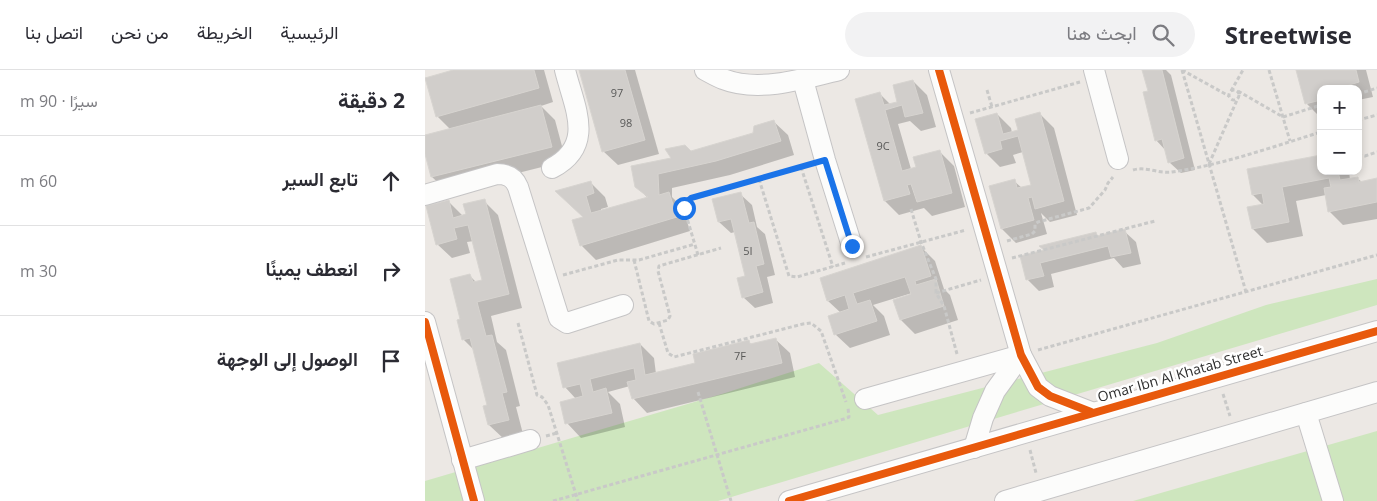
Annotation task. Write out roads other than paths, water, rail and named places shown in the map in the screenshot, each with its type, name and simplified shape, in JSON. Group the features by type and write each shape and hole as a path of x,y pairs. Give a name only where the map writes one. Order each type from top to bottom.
{"street":[{"path":"551,168 563,162 571,153 577,143 580,127 565,70"},
{"path":"705,70 725,80 760,86 803,80 839,70"},
{"path":"939,70 1021,355 1038,387 1050,396 1091,412"},
{"path":"1095,74 1123,168"},
{"path":"803,80 825,160 852,246"},
{"path":"425,195 497,174 510,176 515,180 518,187 557,314 562,321 572,321 623,305"},
{"path":"425,322 474,501"},
{"name":"Omar Ibn Al Khatab Street","path":"789,501 1091,412 1377,331"},
{"path":"865,399 1021,355"},
{"path":"974,448 983,418 995,391 1021,355"},
{"path":"1005,501 1377,392"},
{"path":"1307,413 1333,501"},
{"path":"463,460 530,440"}]}
